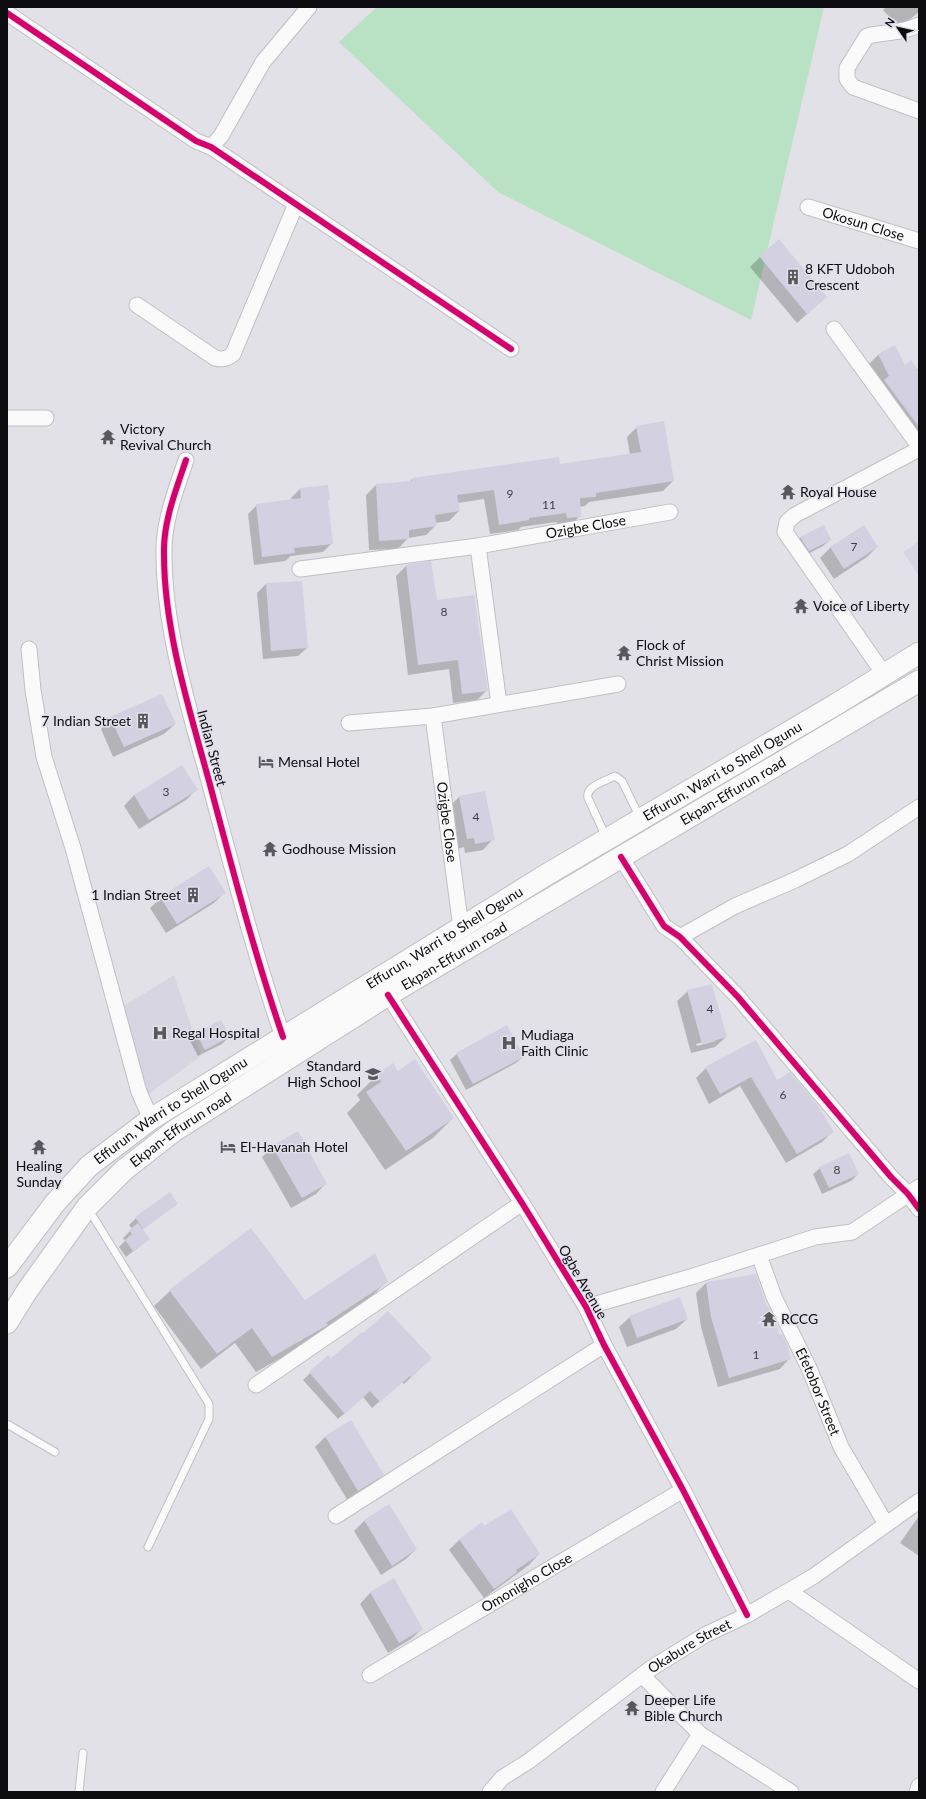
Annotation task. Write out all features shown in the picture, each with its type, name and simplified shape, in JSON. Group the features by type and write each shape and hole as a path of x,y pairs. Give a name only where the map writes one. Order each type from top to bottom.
{"main road":[{"name":"Effurun, Warri to Shell Ogunu","path":"7,1267 55,1203 89,1166 151,1119 546,874 919,653"},
{"name":"Ekpan-Effurun road","path":"7,1323 27,1291 87,1207 124,1170 174,1131 388,995 919,681"}],"street":[{"path":"211,147 221,136 263,62 309,7"},
{"path":"7,13 196,141 211,147 511,349"},
{"path":"914,28 883,32 867,36 847,68 847,79 854,87 919,112"},
{"path":"137,306 215,358 222,360 229,357 233,354 296,204"},
{"name":"Okosun Close","path":"808,207 919,241"},
{"path":"834,329 919,446"},
{"path":"7,418 46,418"},
{"path":"884,674 785,532 787,522 795,515 919,449"},
{"name":"Indian Street","path":"186,460 168,515 164,553 168,604 178,667 263,978 283,1037"},
{"name":"Ozigbe Close","path":"300,569 478,546 670,512"},
{"path":"478,546 499,704"},
{"path":"29,649 33,690 44,757 73,848 140,1092 151,1119"},
{"path":"349,723 434,716 618,684"},
{"name":"Ozigbe Close","path":"434,716 461,928"},
{"path":"680,937 735,906 795,880 848,854 919,807"},
{"path":"621,857 664,926 680,937 738,997 891,1177 914,1191 919,1209"},
{"name":"Ogbe Avenue","path":"388,995 522,1203 586,1307 604,1345 683,1490 747,1615"},
{"path":"586,1307 694,1276 815,1237 852,1232 914,1191"},
{"path":"256,1385 522,1203"},
{"name":"Efetobor Street","path":"759,1255 774,1297 809,1368 841,1447 886,1524"},
{"path":"336,1516 604,1345"},
{"name":"Omonigho Close","path":"370,1675 683,1490"},
{"name":"Okabure Street","path":"490,1792 502,1778 529,1761 642,1675 705,1636 747,1615 814,1576 919,1501"},
{"path":"789,1591 919,1681"},
{"path":"642,1675 700,1734 791,1792"},
{"path":"663,1792 700,1734"},
{"path":"916,1792 919,1786"}],"lane":[{"path":"607,839 588,798 587,794 589,789 615,776 622,781 640,819"},
{"path":"87,1207 209,1404 209,1419 148,1547"},
{"path":"7,1424 55,1452"},
{"path":"79,1792 83,1753"}],"shaded area":[{"path":"919,541 919,576 903,552"},
{"name":"Regal Hospital","path":"174,975 201,1056 146,1096 119,1009"}],"green space":[{"path":"377,7 824,7 751,320 498,192 339,42"}],"building":[{"name":"8 KFT Udoboh Crescent","path":"779,239 827,297 807,314 759,256"},
{"path":"895,345 905,365 911,360 919,372 919,427 884,380 889,376 878,354"},
{"path":"664,421 674,481 596,493 596,497 580,498 581,517 567,518 566,513 529,518 529,520 499,525 494,490 457,495 460,511 435,515 437,526 409,530 409,539 379,541 376,484 412,481 412,478 559,457 560,464 641,452 636,426"},
{"path":"328,485 330,499 328,500 333,544 294,548 295,553 262,557 256,504 301,498 300,488"},
{"path":"824,525 831,540 809,551 800,537"},
{"path":"864,525 878,547 844,569 830,547"},
{"path":"431,561 437,600 474,595 488,691 462,694 458,660 418,665 406,565"},
{"path":"302,581 308,648 271,651 266,583"},
{"name":"7 Indian Street","path":"162,694 176,724 124,747 110,717"},
{"path":"182,765 198,790 149,820 134,795"},
{"path":"485,791 495,840 475,844 474,838 467,839 459,796"},
{"name":"1 Indian Street","path":"209,866 226,893 177,924 160,897"},
{"path":"712,984 727,1037 702,1044 687,990"},
{"path":"221,1020 230,1037 205,1050 196,1033"},
{"path":"507,1025 524,1057 473,1084 456,1053"},
{"path":"756,1040 777,1080 790,1072 816,1103 834,1132 797,1154 751,1077 720,1094 705,1067"},
{"path":"415,1059 454,1118 406,1151 366,1092 381,1082 377,1074 393,1063 398,1071"},
{"path":"298,1131 327,1184 302,1198 272,1146"},
{"path":"849,1153 859,1174 829,1188 819,1167"},
{"path":"170,1192 178,1204 143,1229 135,1217"},
{"path":"138,1223 150,1239 133,1251 125,1240 132,1234 129,1230"},
{"path":"251,1228 305,1300 375,1253 388,1282 326,1323 328,1325 272,1357 252,1328 217,1354 169,1290"},
{"path":"756,1274 767,1307 768,1306 776,1321 779,1335 782,1334 787,1344 791,1359 729,1378 711,1317 706,1282"},
{"path":"680,1297 688,1319 637,1338 629,1316"},
{"path":"388,1311 432,1358 411,1378 410,1376 380,1402 370,1391 345,1414 309,1372 328,1355 331,1358"},
{"path":"351,1420 384,1475 358,1491 325,1436"},
{"path":"389,1504 417,1549 392,1566 364,1520"},
{"path":"511,1509 540,1554 516,1570 517,1572 494,1589 459,1539 482,1522 484,1526"},
{"path":"394,1578 423,1629 399,1643 370,1592"}],"cycle path":[{"path":"7,13 196,141 211,147 511,349"},
{"path":"186,460 174,494 164,542 165,583 168,611 186,697 262,974 283,1037"},
{"path":"621,857 664,926 680,937 738,997 891,1177 908,1194 919,1209"},
{"path":"388,995 522,1203 586,1307 604,1345 683,1490 747,1615"}],"place":[{"name":"8 KFT Udoboh Crescent","path":"793,277"},
{"name":"Victory Revival Church","path":"108,437"},
{"name":"Royal House","path":"788,492"},
{"name":"Voice of Liberty","path":"801,606"},
{"name":"Flock of Christ Mission","path":"624,653"},
{"name":"7 Indian Street","path":"143,721"},
{"name":"Mensal Hotel","path":"266,762"},
{"name":"Godhouse Mission","path":"270,849"},
{"name":"1 Indian Street","path":"193,895"},
{"name":"Regal Hospital","path":"160,1033"},
{"name":"Mudiaga Faith Clinic","path":"509,1043"},
{"name":"Standard High School","path":"373,1074"},
{"name":"Healing Sunday","path":"39,1147"},
{"name":"El-Havanah Hotel","path":"228,1147"},
{"name":"RCCG","path":"769,1319"},
{"name":"Deeper Life Bible Church","path":"632,1708"}]}
